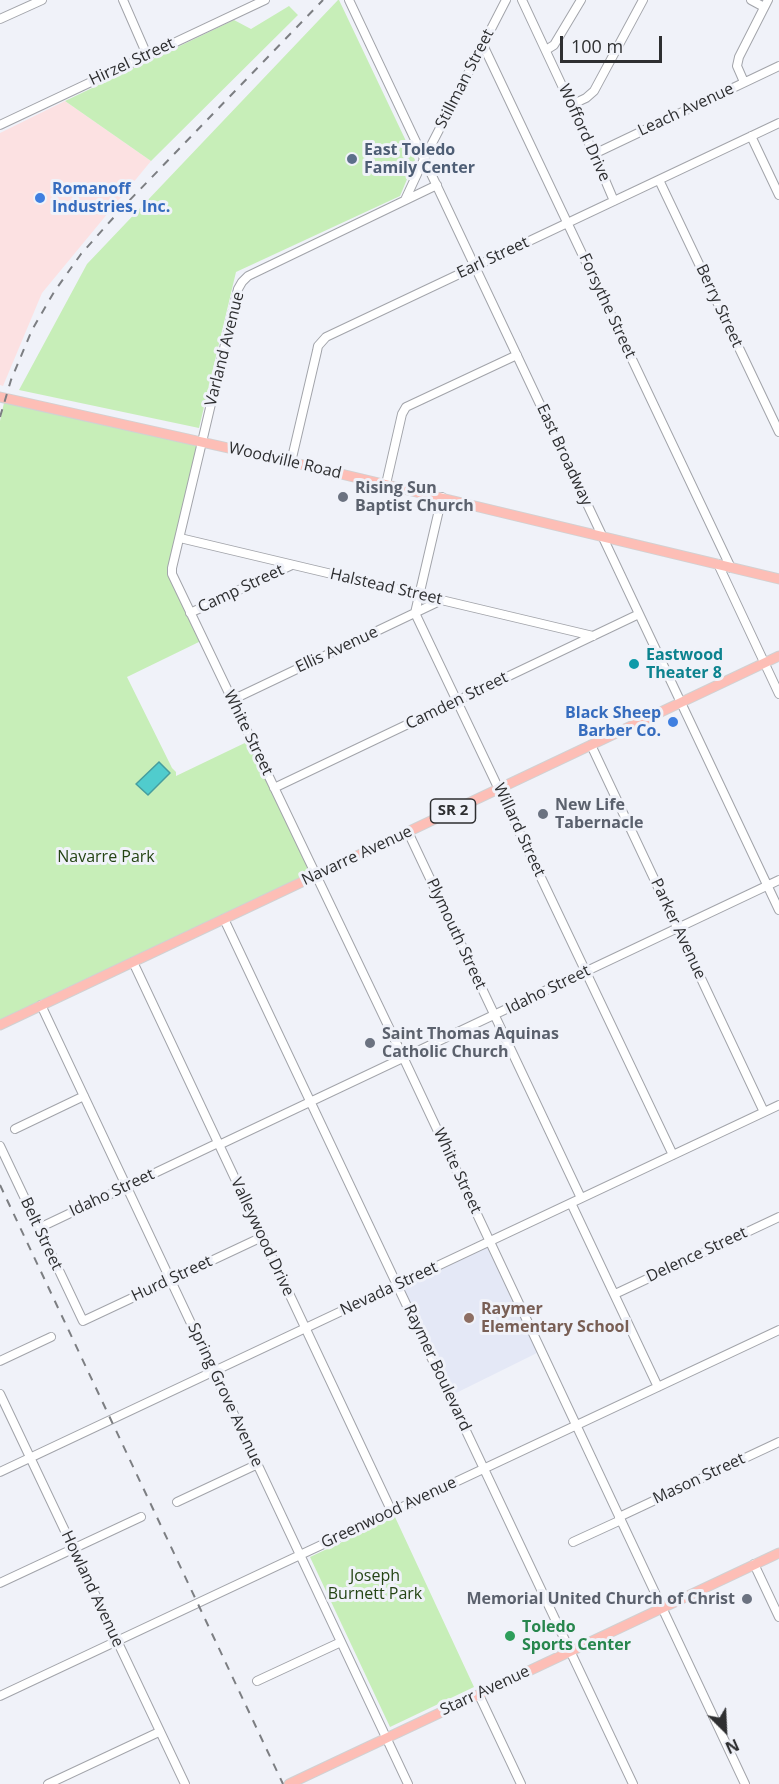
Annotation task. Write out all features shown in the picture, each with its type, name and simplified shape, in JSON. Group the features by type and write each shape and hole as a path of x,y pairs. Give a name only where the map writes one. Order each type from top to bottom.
{"main road":[{"name":"Woodville Road","path":"0,397 442,497 779,579"},
{"name":"Navarre Avenue","path":"0,1025 779,657"},
{"name":"Starr Avenue","path":"289,1784 303,1781 387,1738 779,1553"}],"street":[{"path":"0,19 42,0"},
{"path":"123,0 147,55"},
{"name":"Hirzel Street","path":"0,125 265,0"},
{"name":"East Broadway","path":"349,0 779,910"},
{"name":"Stillman Street","path":"424,159 506,0"},
{"name":"Wofford Drive","path":"522,0 614,201"},
{"path":"546,50 554,45 581,0"},
{"path":"571,105 591,95 594,91 642,0"},
{"path":"744,82 737,66 739,57 766,4 751,0"},
{"name":"Forsythe Street","path":"483,45 731,568"},
{"name":"Leach Avenue","path":"594,154 779,66"},
{"name":"Earl Street","path":"291,462 317,351 321,341 326,337 779,123"},
{"path":"751,136 779,195"},
{"path":"405,200 424,159"},
{"name":"Berry Street","path":"659,180 779,432"},
{"name":"Varland Avenue","path":"174,559 238,288 242,282 248,276 437,186"},
{"path":"386,484 402,414 406,407 517,355"},
{"path":"415,613 442,497"},
{"name":"Halstead Street","path":"180,538 593,636"},
{"name":"White Street","path":"174,559 172,574 190,613 404,1059 745,1784"},
{"name":"Camp Street","path":"190,613 292,564"},
{"path":"718,564 779,694"},
{"name":"Ellis Avenue","path":"232,700 442,600"},
{"name":"Willard Street","path":"415,613 673,1155"},
{"name":"Camden Street","path":"274,788 639,614"},
{"name":"Parker Avenue","path":"591,746 764,1112"},
{"name":"Plymouth Street","path":"408,832 581,1198"},
{"name":"Idaho Street","path":"39,1228 404,1059 779,880"},
{"name":"Raymer Boulevard","path":"224,919 633,1784"},
{"name":"Valleywood Drive","path":"132,962 392,1512"},
{"name":"Spring Grove Avenue","path":"41,1005 408,1784"},
{"path":"15,1129 84,1096"},
{"name":"Nevada Street","path":"0,1472 779,1105"},
{"name":"Belt Street","path":"0,1146 83,1321"},
{"path":"571,1203 658,1387"},
{"name":"Delence Street","path":"615,1294 779,1217"},
{"name":"Hurd Street","path":"83,1321 262,1237"},
{"name":"Greenwood Avenue","path":"0,1696 779,1330"},
{"path":"0,1361 51,1337"},
{"name":"Howland Avenue","path":"0,1394 185,1784"},
{"name":"Mason Street","path":"573,1542 779,1442"},
{"path":"177,1502 258,1464"},
{"path":"0,1583 141,1517"},
{"path":"754,1564 779,1617"},
{"path":"257,1681 341,1642"},
{"path":"479,1695 521,1784"},
{"path":"48,1784 159,1732"}],"shaded area":[{"path":"65,101 151,161 42,293 3,386 0,385 0,133"},
{"name":"Raymer Elementary School","path":"490,1241 541,1351 450,1396 398,1285"}],"green space":[{"path":"338,0 415,160 400,196 236,272 199,428 19,390 87,264"},
{"path":"289,6 298,15 151,161 65,101 234,20 251,29"},
{"name":"Navarre Park","path":"5,398 202,442 172,568 203,640 127,677 176,776 251,740 316,875 0,1025 0,421"},
{"name":"Joseph Burnett Park","path":"395,1517 474,1687 390,1727 310,1557"}],"water":[{"path":"159,762 170,773 148,795 136,784"}],"railway":[{"path":"0,417 11,380 32,330 54,292 81,254 123,207 323,0"},
{"path":"0,1185 283,1784"}],"place":[{"name":"East Toledo Family Center","path":"352,159"},
{"name":"Romanoff Industries, Inc.","path":"40,198"},
{"name":"Rising Sun Baptist Church","path":"343,497"},
{"name":"Eastwood Theater 8","path":"634,664"},
{"name":"Black Sheep Barber Co.","path":"673,722"},
{"name":"New Life Tabernacle","path":"543,814"},
{"name":"Saint Thomas Aquinas Catholic Church","path":"370,1043"},
{"name":"Raymer Elementary School","path":"469,1318"},
{"name":"Memorial United Church of Christ","path":"747,1599"},
{"name":"Toledo Sports Center","path":"510,1636"}]}
